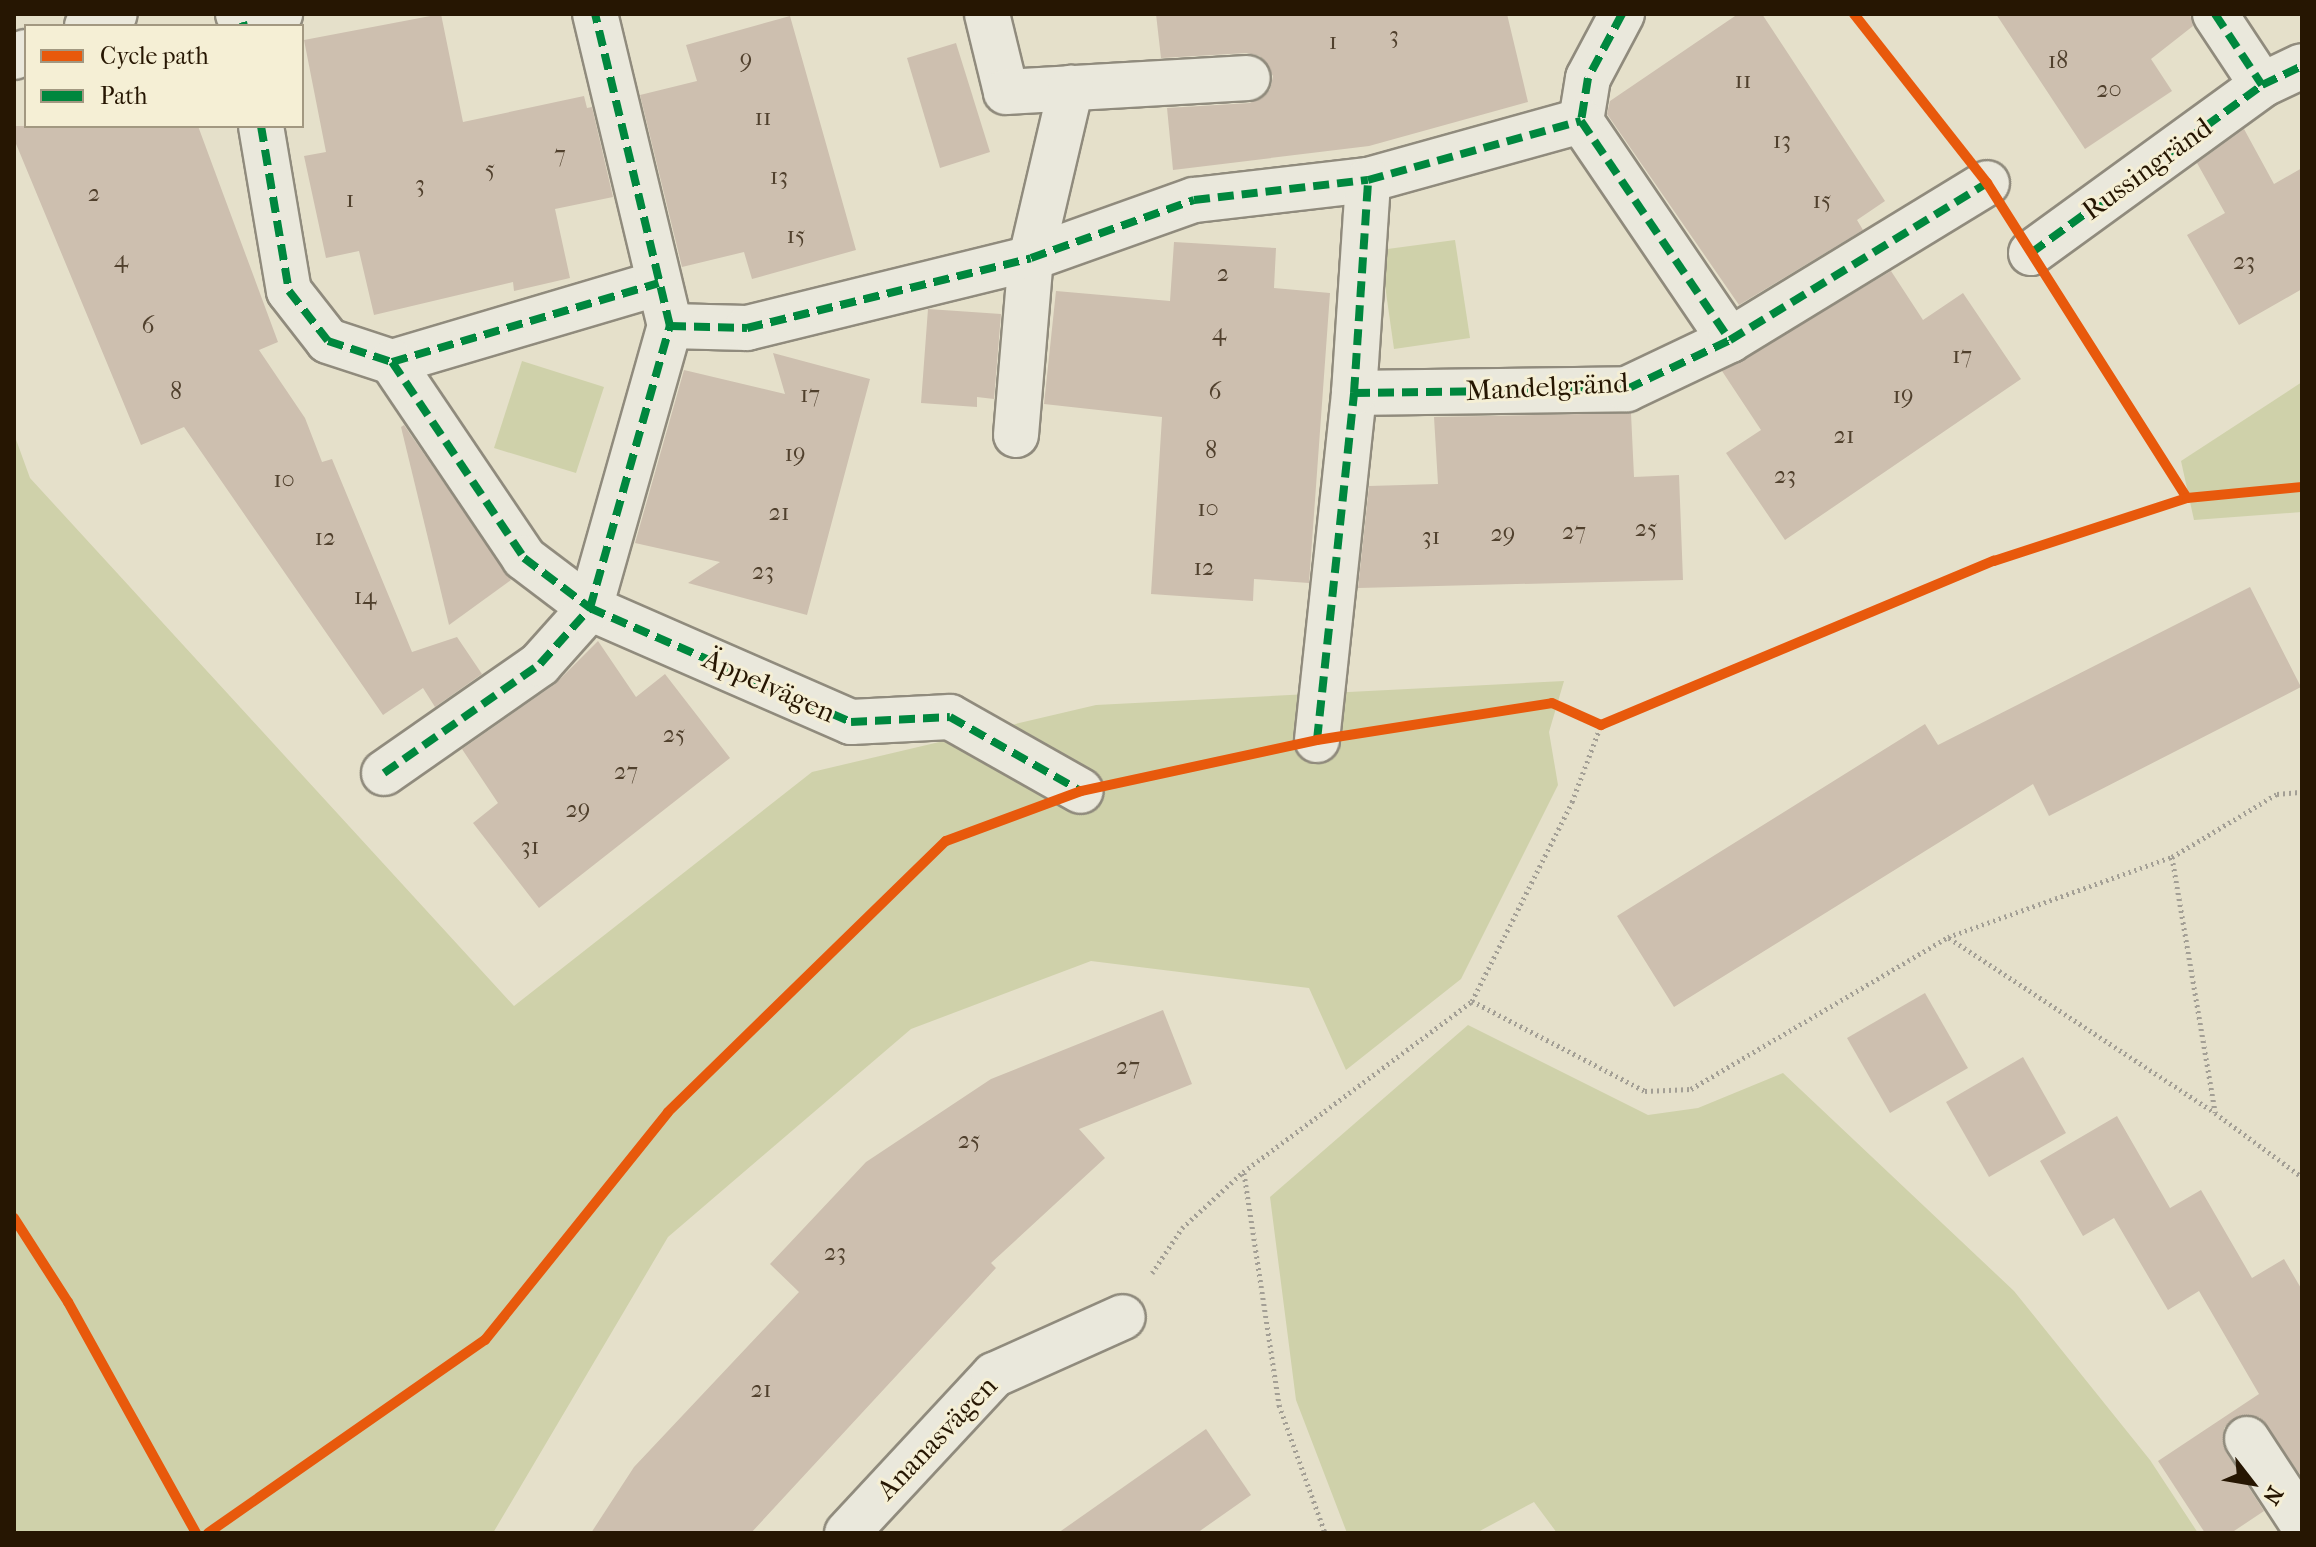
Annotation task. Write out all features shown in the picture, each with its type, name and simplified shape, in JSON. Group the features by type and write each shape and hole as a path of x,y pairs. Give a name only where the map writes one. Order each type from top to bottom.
{"street":[{"path":"92,24 115,14"},
{"path":"384,773 540,664 590,608 670,326 595,14"},
{"path":"987,14 1006,92 1248,78"},
{"path":"1622,14 1588,78 1581,121 1730,340"},
{"path":"2215,14 2262,85"},
{"name":"Russingränd","path":"2031,253 2262,85 2302,66"},
{"path":"1016,435 1031,258 1071,88"},
{"path":"670,326 747,328 1031,258 1194,200 1368,180 1581,121"},
{"path":"261,128 289,291 328,341 392,362 659,283"},
{"path":"1317,740 1354,393 1368,180"},
{"name":"Mandelgränd","path":"1354,393 1627,389 1730,340 1987,183"},
{"name":"Äppelvägen","path":"392,362 524,558 590,608 851,722 950,717 1081,791"},
{"name":"Ananasvägen","path":"847,1533 994,1375 1123,1317"},
{"path":"2247,1439 2302,1523"}],"path":[{"path":"1589,720 1601,725 1616,719"},
{"path":"1123,1317 1182,1228 1243,1172 1472,1001 1572,802 1601,725"},
{"path":"1472,1001 1645,1091 1691,1089 1948,937 2172,857 2277,794 2302,792"},
{"path":"2172,857 2215,1113"},
{"path":"1948,937 2215,1113 2302,1177"},
{"path":"1243,1172 1279,1405 1325,1533"}],"green space":[{"path":"1455,240 1470,338 1394,349 1380,250"},
{"path":"522,361 604,387 576,473 494,448"},
{"path":"2302,382 2302,512 2194,520 2181,461"},
{"path":"14,434 30,478 514,1006 812,772 1096,705 1564,681 1549,732 1558,785 1461,979 1346,1070 1309,988 1091,961 911,1029 668,1237 493,1533 14,1533"},
{"path":"1468,1025 1648,1115 1698,1108 1783,1073 2014,1291 2150,1460 2198,1533 1557,1533 1534,1502 1476,1533 1347,1533 1296,1400 1270,1197"}],"building":[{"path":"441,14 463,122 584,96 587,108 592,107 613,197 555,209 570,278 514,291 513,282 374,315 359,251 326,258 304,156 326,152 304,40"},
{"path":"1156,14 1507,14 1528,102 1369,146 1173,170 1167,108 1250,103 1270,90 1273,76 1260,56 1247,53 1161,58"},
{"path":"1738,14 1762,14 1885,201 1857,220 1863,230 1739,305 1607,114 1610,101"},
{"path":"1996,14 2190,14 2193,26 2151,59 2172,91 2085,149"},
{"path":"790,16 856,250 752,279 744,252 682,267 640,95 697,81 686,45"},
{"path":"956,43 990,152 940,168 907,58"},
{"path":"14,126 199,128 278,342 259,350 305,418 322,462 332,459 412,652 457,637 482,674 435,707 423,688 383,715 184,427 141,445 14,139"},
{"path":"2244,129 2274,184 2302,168 2302,289 2239,325 2187,235 2225,213 2197,163"},
{"path":"1174,242 1276,248 1274,288 1330,293 1309,583 1254,579 1253,601 1151,594 1162,417 1044,404 1056,291 1170,301"},
{"path":"1891,271 1923,320 1963,293 2021,379 1785,540 1726,453 1761,430 1722,371"},
{"path":"928,309 1001,314 994,399 977,397 977,407 921,403"},
{"path":"773,353 870,379 807,615 688,583 720,562 635,543 684,370 785,394"},
{"path":"1631,413 1634,477 1679,475 1683,580 1358,588 1369,486 1438,484 1434,417"},
{"path":"404,425 511,580 449,625 401,427"},
{"path":"2250,587 2301,687 2049,816 2033,784 1674,1007 1617,916 1925,724 1938,745"},
{"path":"598,641 636,697 665,674 730,758 539,908 473,823 498,803 462,749 555,684"},
{"path":"1925,993 1968,1068 1890,1113 1847,1038"},
{"path":"1163,1010 1192,1084 1079,1129 1105,1158 991,1263 996,1268 751,1533 591,1533 634,1467 799,1292 770,1264 866,1162 991,1079"},
{"path":"2023,1057 2066,1133 1989,1177 1946,1102"},
{"path":"2117,1116 2170,1208 2201,1190 2252,1278 2284,1259 2302,1290 2302,1477 2259,1417 2233,1419 2224,1428 2226,1452 2264,1511 2231,1533 2205,1533 2158,1461 2259,1394 2199,1291 2168,1310 2114,1218 2083,1236 2040,1161"},
{"path":"1206,1429 1251,1495 1197,1533 1058,1533"}],"marked path":[{"path":"384,773 540,664 590,608 670,326 595,14"},
{"path":"1622,14 1588,78 1581,121 1730,340"},
{"path":"2215,14 2262,85"},
{"path":"2031,253 2262,85 2302,66"},
{"path":"670,326 747,328 1031,258 1194,200 1368,180 1581,121"},
{"path":"261,128 289,291 328,341 392,362 659,283"},
{"path":"1317,740 1354,393 1368,180"},
{"path":"1354,393 1627,389 1730,340 1987,183"},
{"path":"392,362 524,558 590,608 851,722 950,717 1081,791"}],"cycle path":[{"path":"1854,14 1987,183 2187,498"},
{"path":"208,1533 485,1340 668,1112 946,841 1081,791 1317,740 1552,703 1601,725 1994,561 2187,498 2302,487"},
{"path":"14,1218 68,1302 196,1533"}]}
